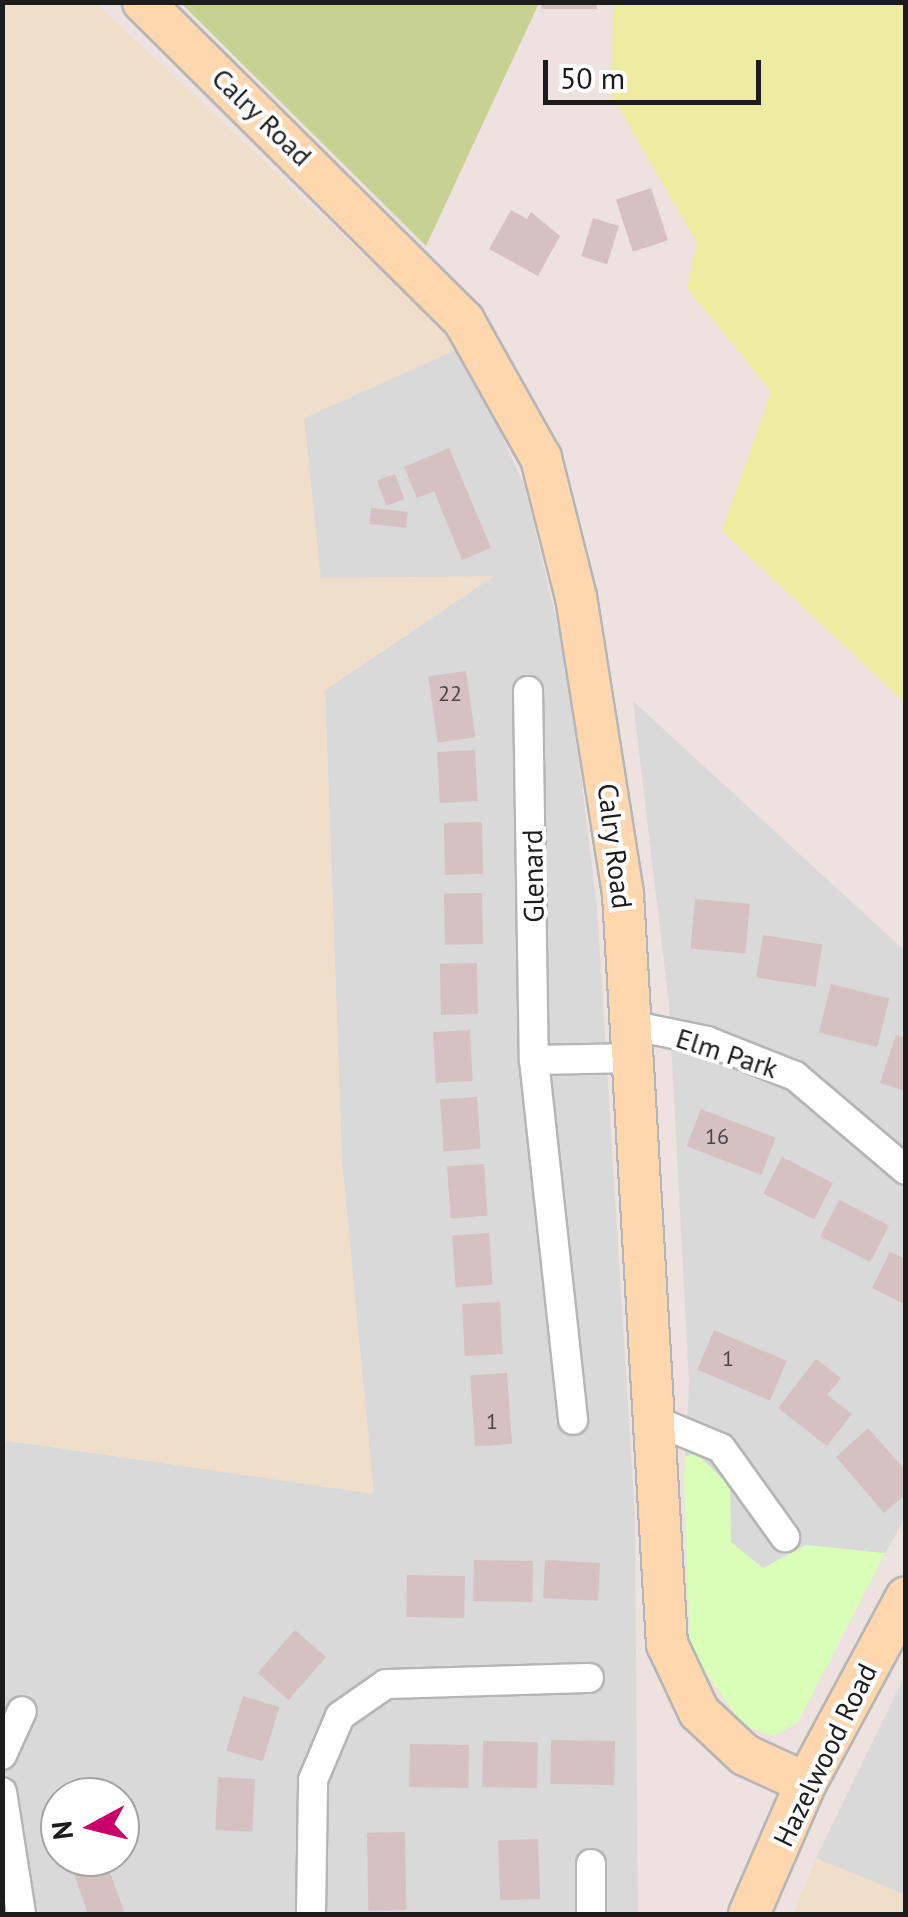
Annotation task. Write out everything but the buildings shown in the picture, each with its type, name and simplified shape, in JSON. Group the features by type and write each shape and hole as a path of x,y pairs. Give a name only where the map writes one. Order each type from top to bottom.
{"main road":[{"name":"Calry Road","path":"143,2 401,254 464,322 511,394 540,458 576,597 635,1042 667,1644 698,1712 746,1755 806,1783"},
{"name":"Hazelwood Road","path":"749,1914 806,1783 906,1597"}],"street":[{"name":"Glenard","path":"528,691 534,1060 573,1420"},
{"name":"Elm Park","path":"635,1042 707,1041 794,1076 906,1170"},
{"path":"534,1060 635,1042"},
{"path":"656,1421 722,1448 785,1537"},
{"path":"311,1914 312,1780 340,1716 386,1684 589,1678"},
{"path":"2,1755 22,1712"},
{"path":"2,1792 21,1914"},
{"path":"591,1864 591,1914"}],"shaded area":[{"path":"3,3 96,3 462,347 304,418 321,578 494,576 325,690 342,1161 374,1494 3,1440"},
{"path":"613,3 905,3 905,703 722,531 771,392 687,288 697,243 612,96"},
{"path":"462,347 525,487 568,670 597,907 635,1517 638,1914 3,1914 3,1440 373,1493 342,1161 325,690 492,577 320,579 304,418"},
{"path":"633,701 905,951 905,1518 820,1669 684,1478 689,1382 669,1005"},
{"path":"905,1675 905,1895 816,1858"},
{"path":"816,1858 905,1895 905,1914 793,1914"}],"green space":[{"path":"181,3 539,3 426,246"},
{"path":"695,1452 730,1486 731,1542 763,1568 806,1545 885,1553 798,1722 774,1736 744,1726 690,1650 684,1478 685,1457"}]}
